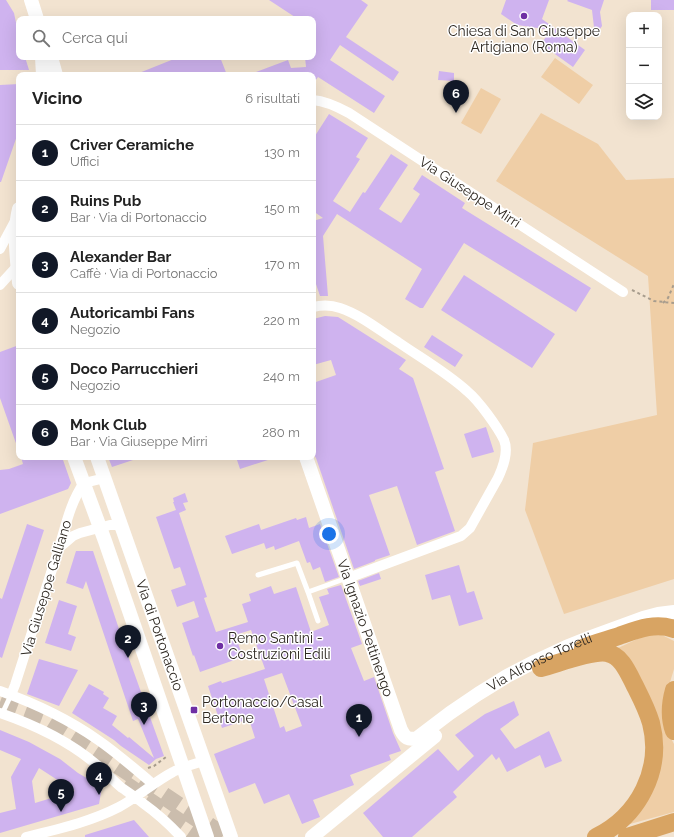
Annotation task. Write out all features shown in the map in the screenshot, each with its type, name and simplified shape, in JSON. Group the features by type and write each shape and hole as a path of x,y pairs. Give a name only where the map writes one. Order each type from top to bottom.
{"highway":[{"path":"542,668 566,655 640,629 656,626 670,627 674,629"},
{"path":"542,668 600,652 611,654 620,660 624,666 649,715 654,749 651,772 644,790 634,808 624,818 614,827 596,837"},
{"path":"674,690 670,714 674,731"},
{"path":"627,837 674,822"}],"main road":[{"path":"31,0 36,16"},
{"path":"42,60 43,72"},
{"path":"52,60 55,72"},
{"name":"Via di Portonaccio","path":"75,460 207,837"},
{"name":"Via di Portonaccio","path":"98,460 230,837"},
{"name":"Via Ignazio Pettinengo","path":"307,460 401,730 402,752 397,767"},
{"name":"Via Alfonso Torelli","path":"401,730 407,738 418,738 488,688 507,676 541,659 591,637 643,618 674,612"},
{"name":"Via Alfonso Torelli","path":"312,837 440,732 473,708 512,684 542,668"}],"street":[{"name":"Via Giuseppe Mirri","path":"316,101 332,104 349,113 623,292"},
{"path":"0,249 16,218"},
{"path":"0,285 16,266"},
{"path":"316,306 320,305 336,307 350,312 371,324 447,375 474,398 497,428 505,444 505,454 501,471 470,528 461,536 348,578"},
{"path":"84,483 105,478"},
{"name":"Via Giuseppe Galliano","path":"11,695 72,504 84,483"},
{"path":"59,548 67,540 74,536 116,525 122,527"},
{"path":"0,691 51,712 90,735 109,748 153,784"},
{"path":"1,714 44,731 71,746 96,764 121,787 164,820 181,837"},
{"path":"26,837 76,824 111,810 135,797 168,774 182,767 204,761"}],"lane":[{"path":"258,576 297,563 318,621"},
{"path":"308,592 348,578"},
{"path":"1,714 11,695"}],"path":[{"path":"663,303 668,298 674,284"},
{"path":"623,292 631,290 654,301 674,303"},
{"path":"145,769 154,766 167,756"}],"shaded area":[{"path":"555,58 593,85 579,104 541,77"},
{"path":"481,88 501,99 481,134 461,123"},
{"path":"541,113 598,144 626,180 674,178 674,579 564,614 525,510 533,443 657,415 648,276 496,181"},
{"path":"658,634 674,641 674,669 665,699 668,733 674,744 674,812 630,824 629,823 659,771 618,648 646,635"}],"building":[{"path":"0,0 6,0 14,13 16,23 16,60 26,60 29,70 0,70"},
{"path":"269,0 361,0 368,5 346,37 399,72 393,81 340,45 330,60 385,96 374,113 318,77 316,80 316,72 256,72 288,60 291,68 306,67 305,60 316,60 316,16 293,16"},
{"path":"506,0 549,0 542,19 585,50 573,67 541,44 551,30 517,25 501,14"},
{"path":"604,0 600,12 602,26 595,36 592,10 567,1"},
{"path":"651,0 674,0 674,10 651,10"},
{"path":"172,60 221,60 226,72 142,72"},
{"path":"439,71 454,73 454,81 438,80"},
{"path":"16,84 16,139 1,182 0,182 0,85"},
{"path":"329,114 368,138 356,157 360,159 333,201 350,212 363,192 365,193 391,154 408,165 379,209 401,223 420,194 413,189 422,175 465,203 462,208 591,288 576,312 464,243 423,308 420,308 405,299 422,269 337,214 323,236 328,296 320,296 316,284 316,220 323,218 316,213 316,134"},
{"path":"464,275 555,334 532,368 441,310"},
{"path":"325,316 338,317 406,360 399,369 413,378 444,469 435,472 455,531 417,545 397,486 369,495 390,555 354,569 316,458 316,382 336,375 331,360 316,364 316,318"},
{"path":"432,335 463,355 455,367 424,347"},
{"path":"16,346 16,443 0,398 0,352"},
{"path":"486,427 494,452 472,458 464,434"},
{"path":"22,460 63,460 71,483 68,489 0,514 0,470 9,469 23,464"},
{"path":"109,460 133,460 112,467"},
{"path":"237,460 268,460 240,469"},
{"path":"185,493 188,502 183,503 186,510 179,513 207,597 204,598 216,632 248,622 242,604 251,601 249,594 271,586 274,594 296,587 311,632 329,625 319,597 329,594 327,589 341,585 362,644 351,648 364,681 374,677 393,733 401,751 389,755 391,760 350,775 354,785 313,800 320,817 302,824 289,794 264,804 255,783 229,793 214,754 255,738 249,719 222,728 208,686 265,669 251,630 235,635 243,657 200,672 182,623 199,617 194,601 177,607 171,590 186,585 180,567 174,569 156,517 176,510 173,498","holes":["282,673 302,726 286,732 284,726 280,728 264,679"]},
{"path":"306,517 309,528 320,524 339,577 325,582 320,567 313,570 310,562 307,563 299,541 275,550 274,546 266,549 264,543 232,554 225,536 259,524 261,530 296,518 297,520"},
{"path":"27,524 44,530 2,658 0,657 0,598 2,599"},
{"path":"76,551 93,551 127,653 164,756 156,759 149,765 72,713 89,684 104,692 103,694 109,698 103,708 117,716 112,725 154,758 138,719 133,721 86,581 83,589 66,583"},
{"path":"459,565 467,593 474,591 483,619 459,626 450,595 432,600 425,575"},
{"path":"379,573 381,579 360,586 358,581"},
{"path":"59,600 77,606 68,634 76,637 71,651 45,643"},
{"path":"39,659 78,670 59,706 27,694"},
{"path":"514,701 519,715 500,729 515,749 549,731 562,761 545,768 540,755 507,772 499,757 496,760 492,754 453,792 457,797 412,837 383,837 363,813 438,749 458,771 474,756 455,735 485,714"},
{"path":"0,730 29,742 60,759 78,773 102,787 99,804 0,833 0,813 16,809 11,777 21,759 0,750","holes":["39,768 75,791 35,803 32,781"]},
{"path":"134,820 149,837 85,837 85,835"}],"tunnel":[{"path":"0,702 48,720 93,748 225,837"},
{"path":"124,784 201,837"}],"place":[{"name":"Chiesa di San Giuseppe Artigiano (Roma)","path":"524,16"},
{"name":"Monk Club","path":"456,113"},
{"name":"Remo Santini - Costruzioni Edili","path":"220,646"},
{"name":"Ruins Pub","path":"128,658"},
{"name":"Portonaccio/Casal Bertone","path":"194,710"},
{"name":"Alexander Bar","path":"144,725"},
{"name":"Criver Ceramiche","path":"359,737"},
{"name":"Autoricambi Fans","path":"99,795"},
{"name":"Doco Parrucchieri","path":"61,812"}]}
